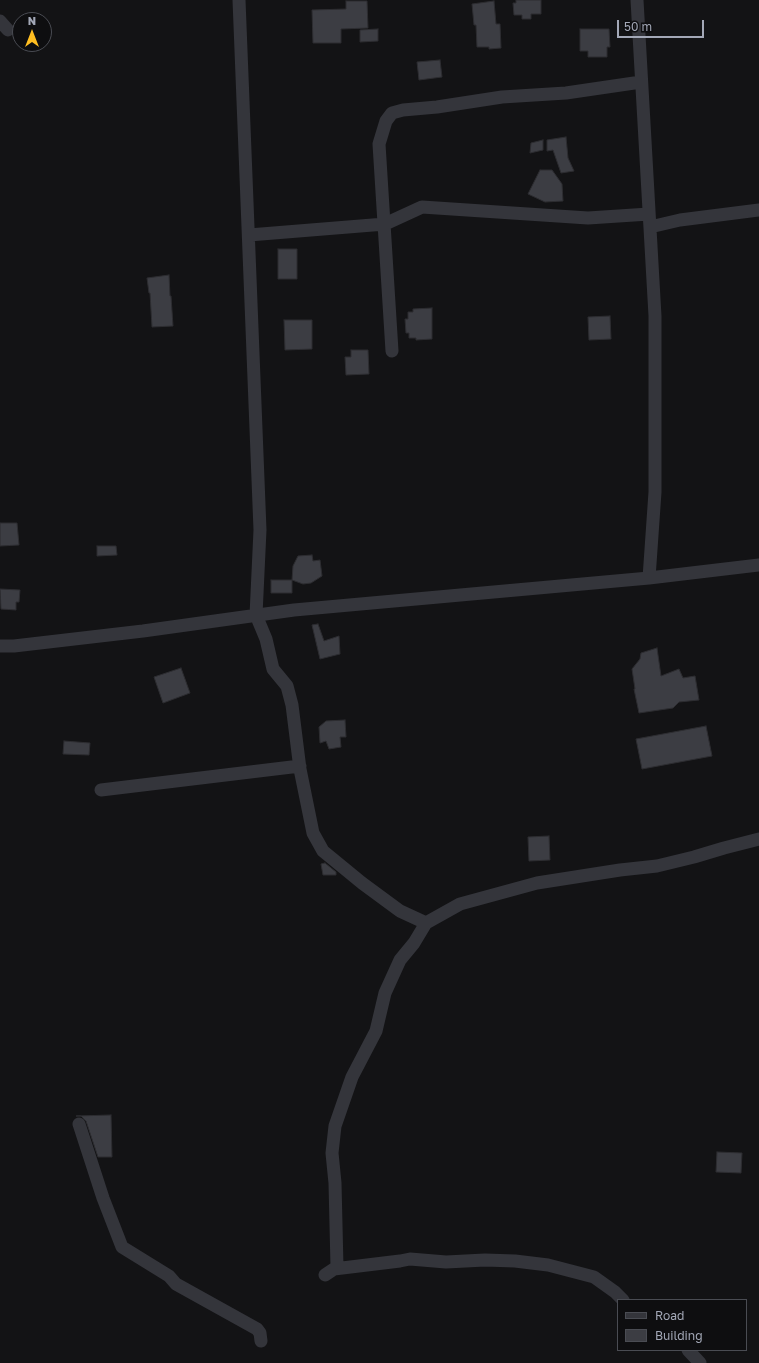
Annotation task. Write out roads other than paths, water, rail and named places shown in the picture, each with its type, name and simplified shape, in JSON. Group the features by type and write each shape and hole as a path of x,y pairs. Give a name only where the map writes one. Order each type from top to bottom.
{"street":[{"path":"239,0 260,530 256,615 266,639 273,668 287,686 292,705 300,766 313,834 323,851 362,883 400,911 426,923"},
{"path":"637,0 655,316 655,479 649,578"},
{"path":"392,351 379,144 386,121 392,113 403,110 437,107 502,97 566,93 641,82"},
{"path":"249,235 384,224 422,207 588,218 649,214"},
{"path":"650,227 680,220 759,210"},
{"path":"0,646 14,646 143,632 294,610 649,578 759,565"},
{"path":"102,790 300,766"},
{"path":"622,1299 594,1277 548,1265 515,1261 485,1260 446,1262 410,1259 400,1262 330,1272 337,1267 335,1183 332,1153 335,1126 352,1077 376,1031 384,993 400,960 414,943 426,923 460,904 537,883 620,870 657,866 759,839"},
{"path":"79,1124 103,1198 122,1247 169,1276 176,1284 258,1329 261,1341"},
{"path":"689,1351 700,1363"}]}
